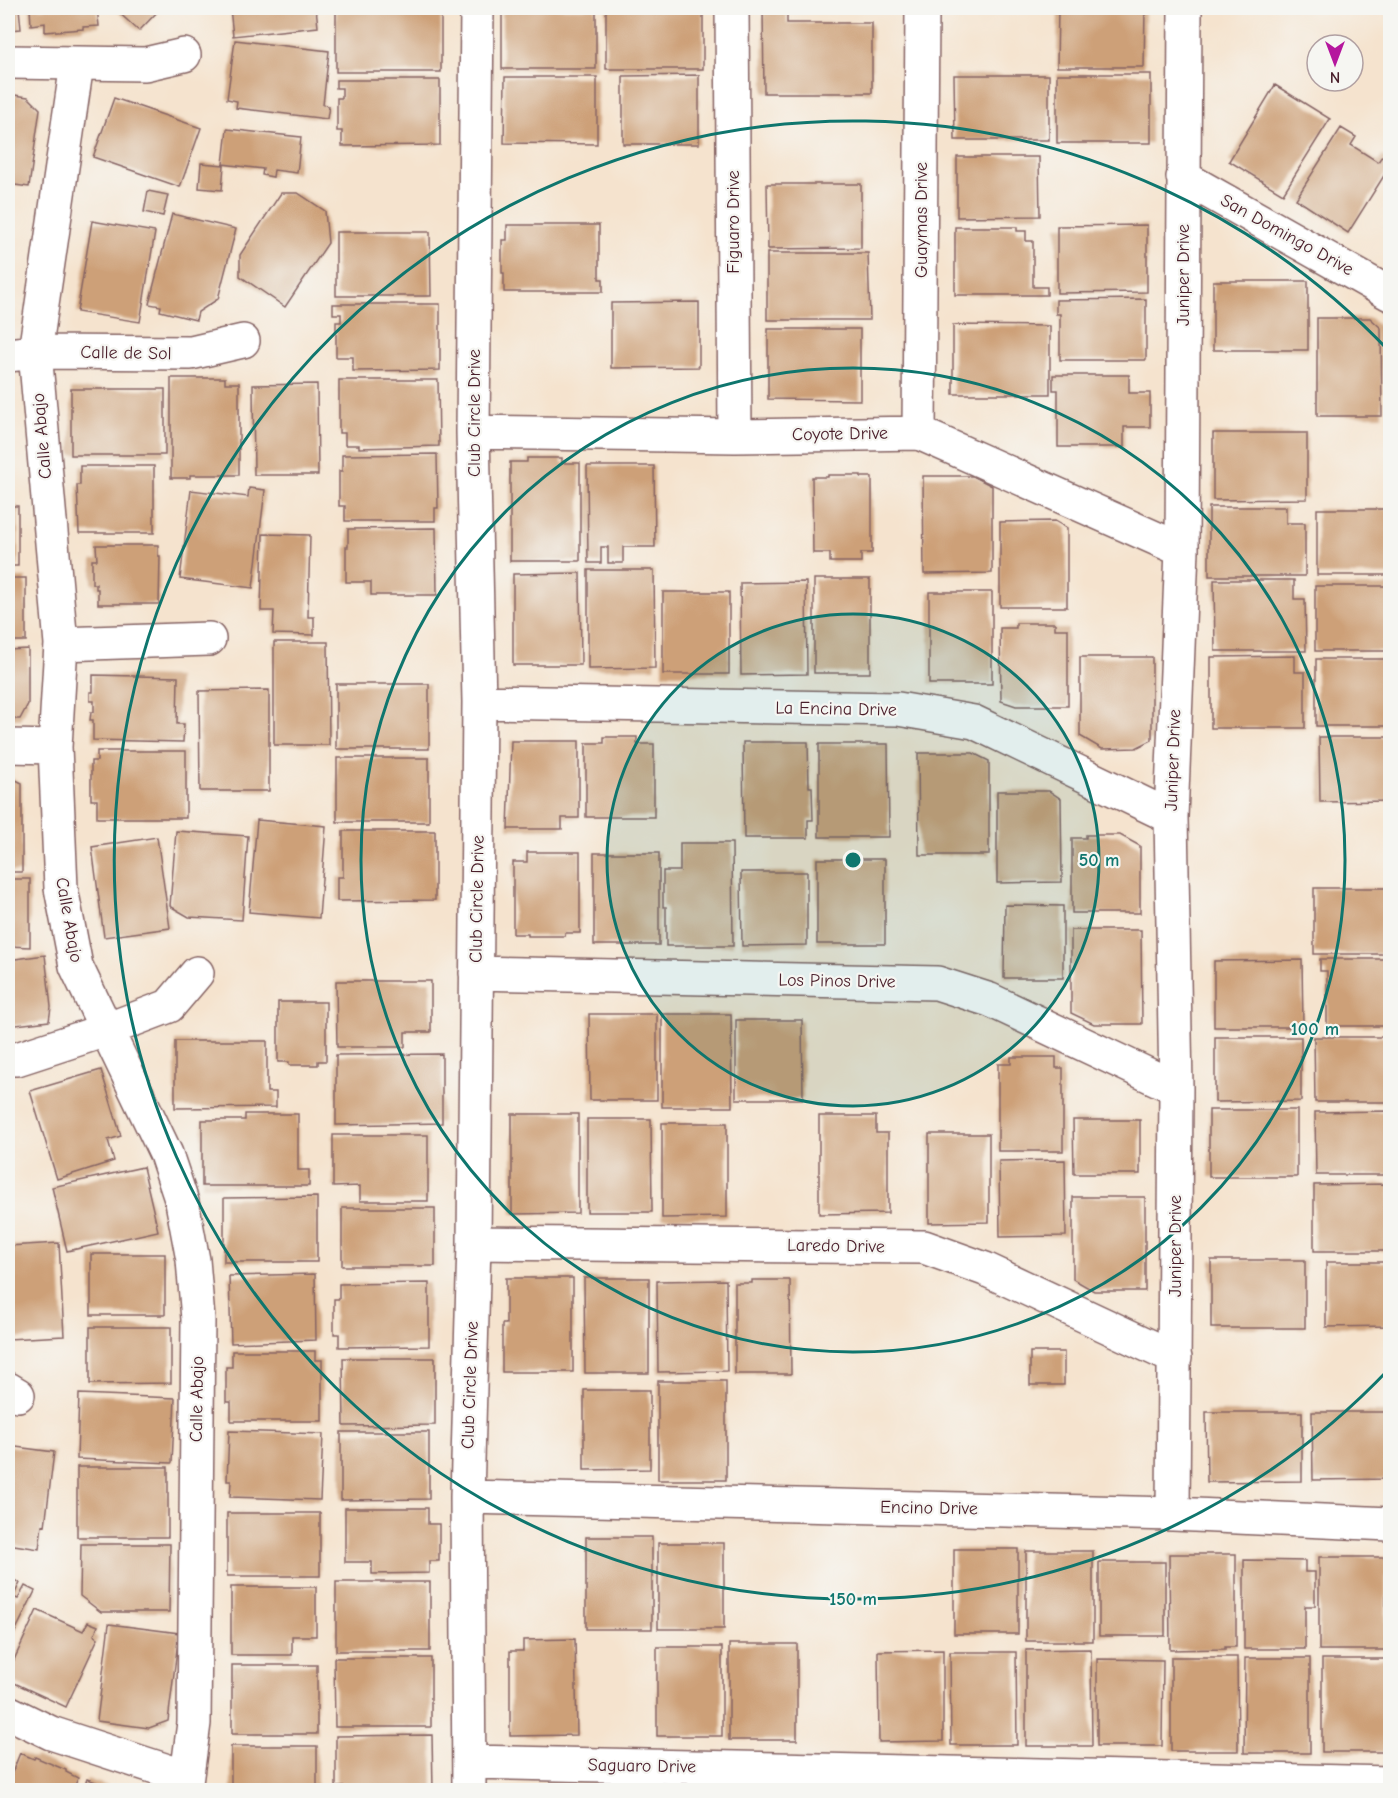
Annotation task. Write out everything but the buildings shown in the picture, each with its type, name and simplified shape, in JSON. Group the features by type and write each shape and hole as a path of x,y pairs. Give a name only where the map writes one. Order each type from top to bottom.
{"street":[{"name":"Club Circle Drive","path":"469,1776 467,1497 474,1243 479,702 473,432 477,8"},
{"name":"Figuaro Drive","path":"732,8 735,436"},
{"name":"Guaymas Drive","path":"919,433 922,8"},
{"name":"Juniper Drive","path":"1173,1514 1176,1088 1171,817 1182,550 1185,8"},
{"path":"8,62 145,64 184,55"},
{"name":"Calle Abajo","path":"77,64 21,354 61,644 55,747 62,888 76,966 166,1154 182,1202 193,1260 198,1319 194,1723 185,1784"},
{"name":"San Domingo Drive","path":"1183,177 1390,294"},
{"name":"Calle de Sol","path":"21,354 191,353 243,341"},
{"name":"Coyote Drive","path":"473,432 735,436 919,433 1182,550"},
{"path":"61,644 209,639"},
{"name":"La Encina Drive","path":"479,702 898,709 974,722 1171,817"},
{"path":"8,747 55,747"},
{"path":"8,1059 17,1059 106,1030 169,1006 197,973"},
{"name":"Los Pinos Drive","path":"476,973 937,983 990,1000 1176,1088"},
{"name":"Laredo Drive","path":"474,1243 924,1247 984,1269 1175,1358"},
{"name":"Encino Drive","path":"467,1497 1173,1514 1390,1524"},
{"path":"8,1712 51,1733 185,1784"},
{"name":"Saguaro Drive","path":"469,1776 1390,1784"}]}
